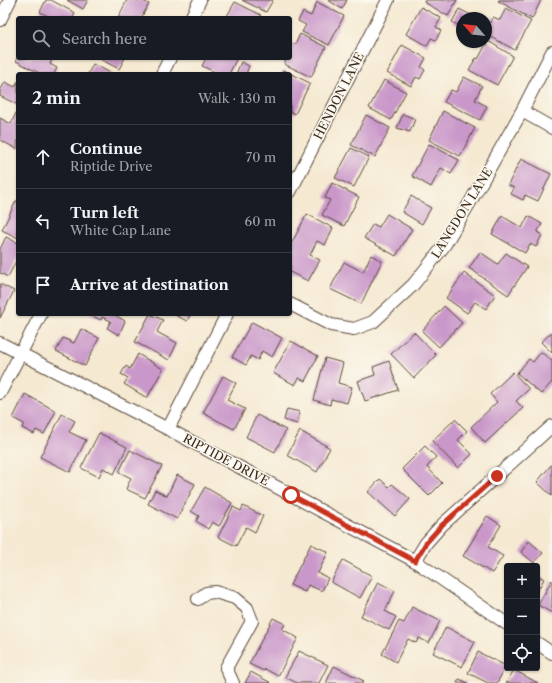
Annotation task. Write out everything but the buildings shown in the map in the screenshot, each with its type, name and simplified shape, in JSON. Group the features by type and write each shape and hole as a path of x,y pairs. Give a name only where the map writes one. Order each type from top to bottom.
{"street":[{"path":"0,20 10,0"},
{"path":"192,16 200,0"},
{"name":"HENDON LANE","path":"292,188 388,0"},
{"name":"LANGDON LANE","path":"292,305 331,325 354,329 373,322 413,285 444,246 522,110 552,52"},
{"path":"163,72 169,60"},
{"path":"522,110 552,128"},
{"path":"0,393 40,316"},
{"path":"168,429 226,316"},
{"name":"RIPTIDE DRIVE","path":"0,343 168,429 415,561 504,622"},
{"path":"415,561 426,543 442,525 552,426"},
{"path":"198,599 206,593 215,592 235,598 247,608 252,621 226,668 233,683"},
{"path":"540,646 552,653"}],"route":[{"path":"291,495 415,561 426,543 442,525 497,476"}]}
